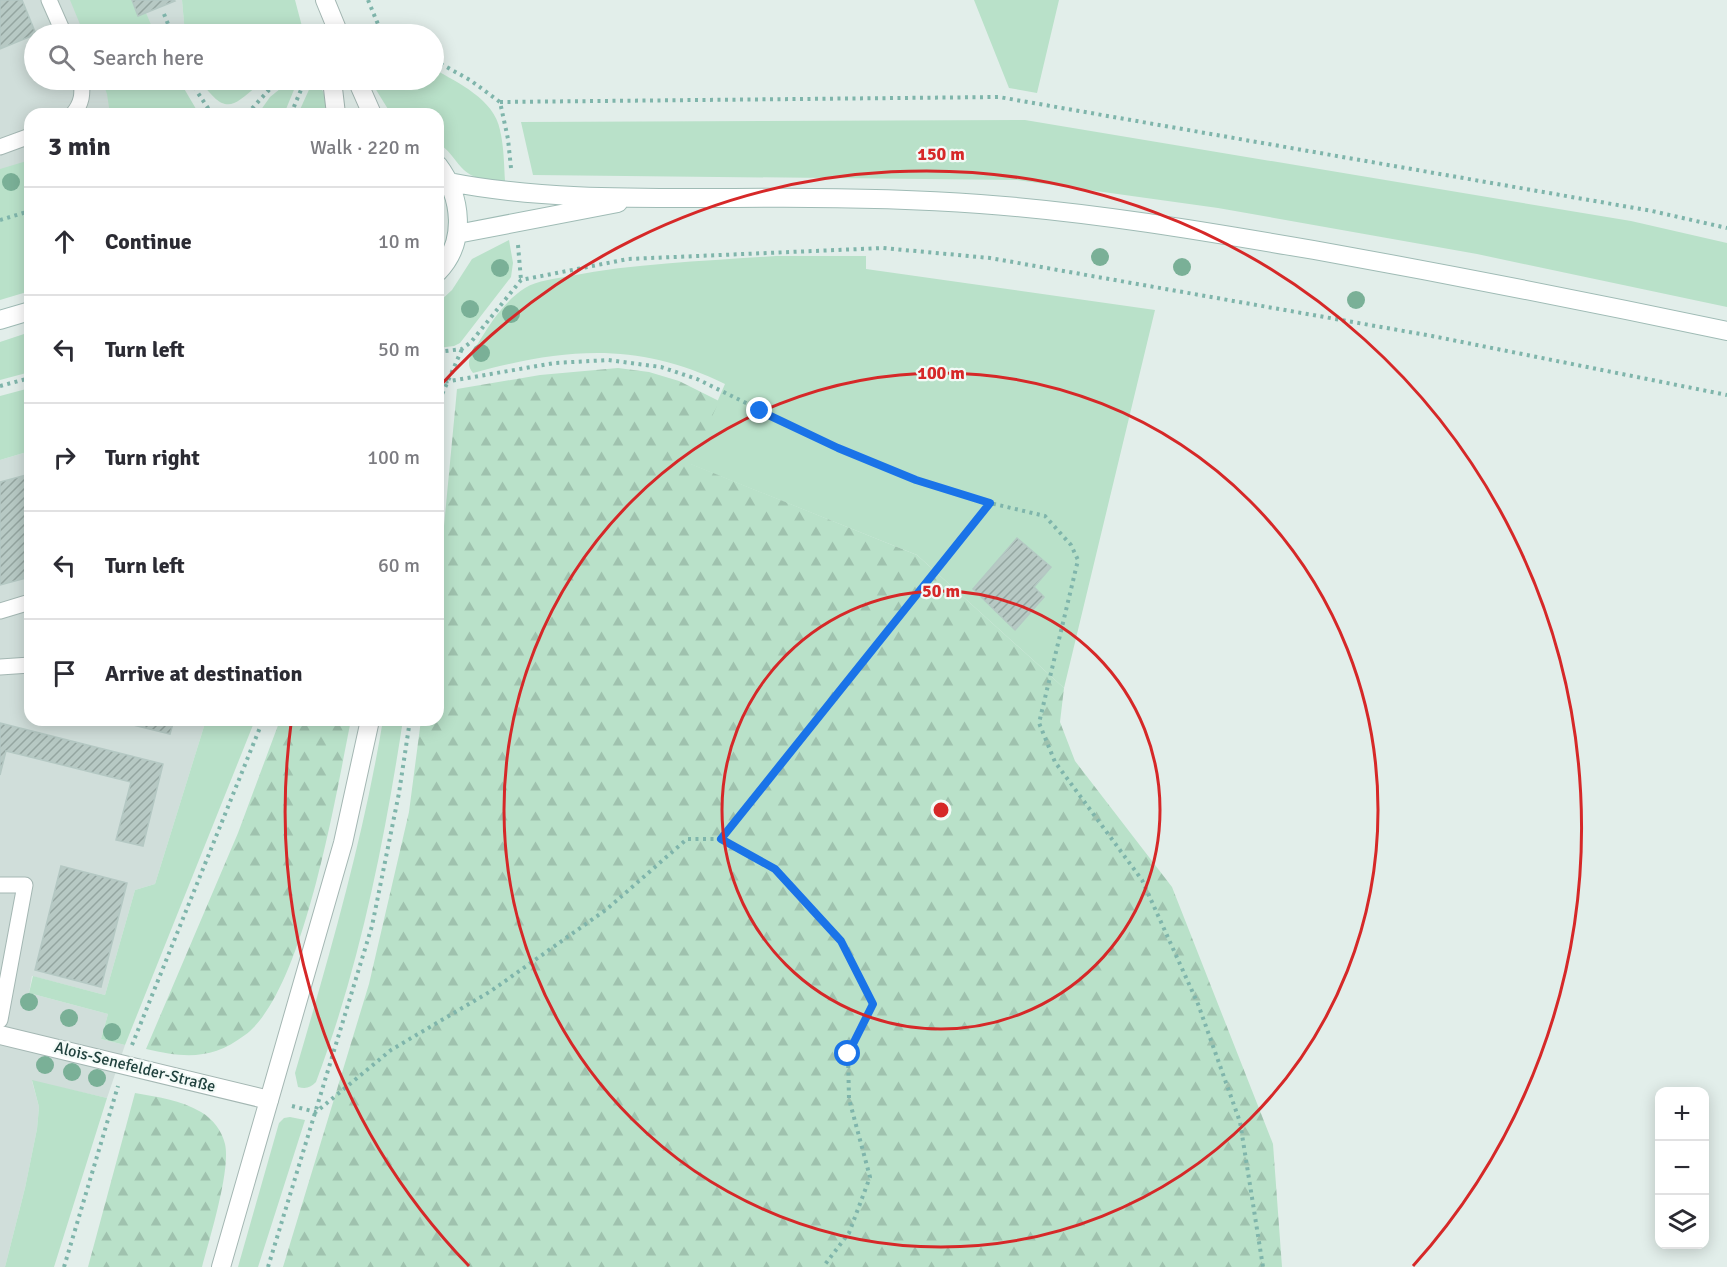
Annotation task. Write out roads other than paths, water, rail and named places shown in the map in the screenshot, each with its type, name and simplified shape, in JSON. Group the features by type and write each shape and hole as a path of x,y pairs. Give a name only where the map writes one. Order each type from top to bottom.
{"main road":[{"path":"320,0 324,24"},
{"path":"325,0 335,24"},
{"path":"333,90 335,108"},
{"path":"361,90 369,108"},
{"path":"444,174 457,204 457,234 449,257 444,264"},
{"path":"449,182 513,191 640,198 871,198 1037,208 1280,244 1578,300 1727,331"},
{"path":"457,234 640,198"},
{"path":"0,320 24,313"},
{"path":"221,1267 342,843 369,726"},
{"name":"Alois-Senefelder-Straße","path":"0,1035 269,1100"}],"lane":[{"path":"49,0 60,24"},
{"path":"78,108 82,90"},
{"path":"0,147 24,138"},
{"path":"0,611 24,605"},
{"path":"0,667 24,666"},
{"path":"0,885 25,885 0,1020"}]}
